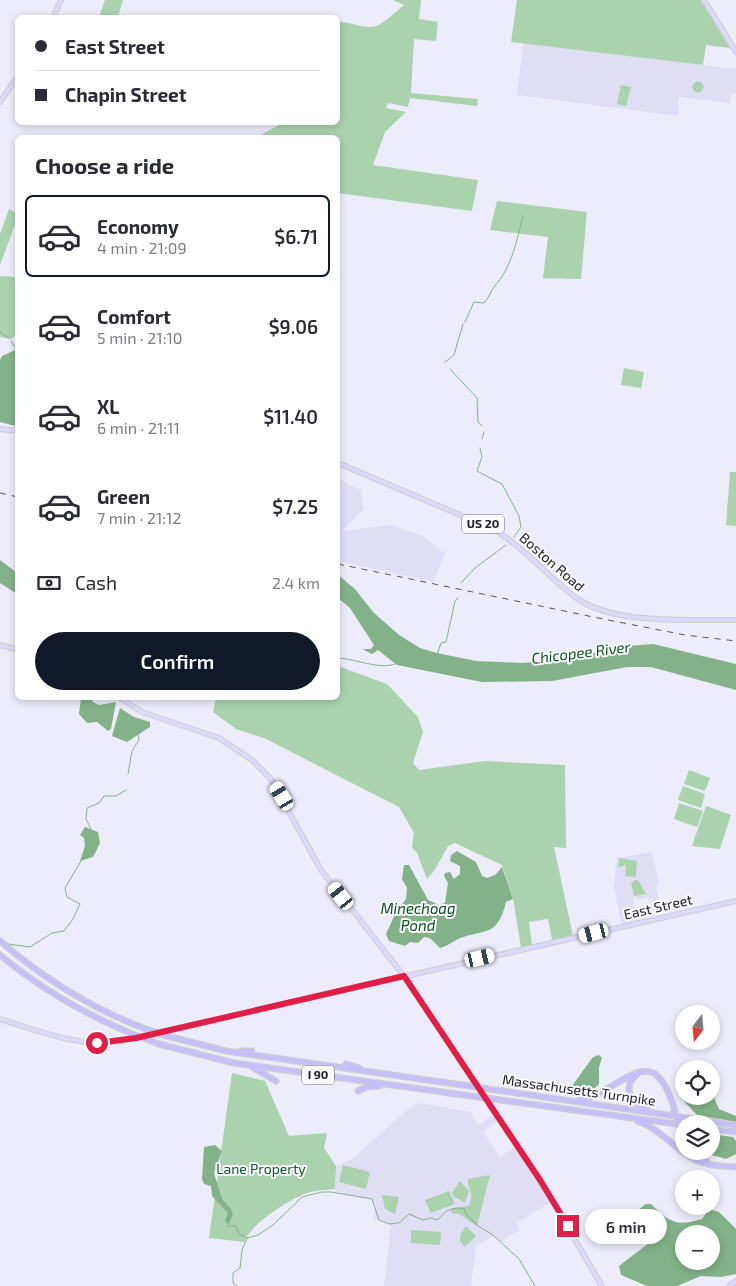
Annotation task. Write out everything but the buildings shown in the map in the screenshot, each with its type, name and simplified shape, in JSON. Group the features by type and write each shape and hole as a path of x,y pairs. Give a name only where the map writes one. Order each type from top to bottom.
{"highway":[{"name":"Massachusetts Turnpike","path":"0,941 35,969 104,1011 146,1029 208,1047 736,1125"},
{"name":"Massachusetts Turnpike","path":"0,954 54,995 98,1019 130,1034 158,1044 236,1063 599,1114 675,1128"},
{"path":"208,1047 252,1051"},
{"path":"236,1063 261,1071 276,1081"},
{"path":"346,1064 382,1073"},
{"path":"529,1094 590,1098 634,1073 647,1070 656,1074 663,1081 674,1109"},
{"path":"668,1115 644,1108 633,1100 628,1090 632,1078 638,1073 645,1072 657,1076 662,1082 677,1115"},
{"path":"358,1091 373,1086 414,1088"},
{"path":"599,1114 644,1124 692,1158 713,1165 736,1166"},
{"path":"720,1130 736,1132"},
{"path":"699,1160 713,1165"},
{"path":"704,1160 736,1166"}],"main road":[{"path":"54,15 61,0"},
{"path":"704,0 736,52"},
{"path":"0,102 15,80"},
{"path":"0,429 15,431"},
{"name":"Boston Road","path":"340,464 493,529 511,540 570,593 591,606 638,617 736,620"},
{"path":"0,646 15,649"},
{"path":"123,700 142,712 219,738 246,756 265,773 282,796 321,870 404,976 543,1184 602,1286"},
{"name":"East Street","path":"0,1020 75,1041 116,1042 736,901"},
{"path":"728,1286 736,1282"}],"shaded area":[{"path":"523,43 736,69 736,94 731,94 730,103 679,97 678,116 517,95"},
{"path":"340,480 361,490 363,510 342,531 391,525 423,536 445,554 433,582 340,561"},
{"path":"652,852 659,884 656,885 659,900 649,902 648,897 637,900 636,897 633,898 638,921 622,925 614,887 617,858"},
{"path":"420,1103 470,1112 478,1125 494,1115 498,1121 483,1132 500,1157 515,1147 551,1202 516,1223 520,1230 500,1242 494,1236 476,1246 471,1286 384,1286 391,1225 383,1220 377,1221 373,1219 376,1205 372,1198 362,1198 335,1191 336,1166 351,1160 407,1110"}],"green space":[{"path":"105,0 123,0 119,15 100,15"},
{"path":"393,0 421,0 419,19 438,22 436,41 414,39 411,93 478,99 477,106 410,98 408,107 388,103 386,108 406,112 385,132 373,165 478,180 472,211 340,193 340,135 261,135 279,125 340,125 340,21 368,27 374,26 386,20 404,5"},
{"path":"517,0 701,0 730,48 706,45 703,65 511,42"},
{"path":"698,81 704,87 698,93 692,87"},
{"path":"621,85 631,87 626,106 617,104"},
{"path":"497,201 587,212 581,279 543,278 548,237 490,230"},
{"path":"9,209 15,212 15,224 0,265 0,234"},
{"path":"0,276 15,277 15,336 11,339 0,337"},
{"path":"624,368 644,372 641,388 621,385"},
{"path":"730,472 736,472 736,526 726,525"},
{"path":"340,667 387,684 418,717 423,732 413,763 419,770 485,761 565,765 566,848 554,847 573,936 552,940 548,919 529,922 532,945 521,947 513,899 502,865 455,843 448,846 434,871 427,879 417,853 412,847 414,833 399,807 264,738 236,729 213,712 216,700 340,700"},
{"path":"689,770 710,778 705,791 684,784"},
{"path":"683,786 705,794 701,808 678,800"},
{"path":"679,803 703,811 697,827 674,819"},
{"path":"706,806 731,815 720,849 692,846"},
{"path":"619,858 637,861 636,877 625,876 626,865 618,867"},
{"path":"638,880 646,894 634,896 631,883"},
{"name":"Lane Property","path":"232,1073 265,1081 289,1136 327,1133 324,1148 336,1166 335,1189 310,1192 290,1201 262,1220 244,1242 209,1238"},
{"path":"343,1165 370,1172 366,1189 339,1182"},
{"path":"490,1175 477,1226 459,1214 451,1213 452,1208 468,1206 470,1202 471,1195 468,1179"},
{"path":"460,1181 469,1191 465,1203 453,1196 452,1193"},
{"path":"449,1191 455,1204 431,1213 425,1200"},
{"path":"382,1195 399,1197 395,1214 385,1209"},
{"path":"466,1226 476,1236 465,1247 460,1241 460,1235"},
{"path":"411,1230 441,1232 440,1245 411,1243"}],"water":[{"path":"15,350 15,426 0,422 0,360 2,356"},
{"path":"0,560 15,571 15,593 0,583"},
{"path":"340,577 355,589 373,612 399,635 420,648 437,653 476,661 523,663 580,657 614,647 653,644 736,664 736,690 651,667 627,667 552,681 482,682 397,665 378,650 372,654 363,649 371,649 374,645 350,608 340,600"},
{"path":"81,700 92,700 99,705 116,702 111,729 108,731 97,722 87,723 79,714"},
{"path":"120,708 134,717 150,722 150,727 127,742 112,736"},
{"path":"85,827 98,832 100,843 93,857 80,861 85,846 84,838 80,835"},
{"name":"Minechoag Pond","path":"457,851 476,862 482,876 487,878 495,875 502,867 513,899 506,902 498,922 488,930 458,939 440,948 430,938 424,937 418,943 410,942 405,946 389,941 386,934 396,912 406,899 407,888 402,879 404,865 409,865 428,900 439,905 445,903 448,883 444,876 445,873 450,872 454,879 460,874 460,866 450,861 451,855"},
{"path":"599,1055 602,1058 599,1067 599,1084 595,1088 586,1087 577,1091 572,1089 572,1086 593,1057"},
{"path":"688,1105 717,1105 719,1109 736,1116 736,1122 720,1119 720,1115 697,1115"},
{"path":"720,1135 733,1137 736,1141 736,1154 726,1159 720,1157"},
{"path":"215,1145 222,1151 214,1173 222,1199 231,1209 233,1215 228,1224 225,1221 228,1213 212,1196 211,1186 204,1184 202,1179 204,1147"},
{"path":"646,1204 651,1204 668,1219 679,1223 702,1219 705,1215 720,1215 720,1213 736,1229 736,1274 721,1277 701,1276 677,1286 647,1286 621,1275 619,1266 649,1243 648,1238 634,1238 626,1230 634,1213"}],"waterway":[{"path":"465,322 474,302 484,303 510,262 523,215"},
{"path":"445,362 454,355 463,324"},
{"path":"0,332 8,338"},
{"path":"11,341 15,348"},
{"path":"450,369 477,398 478,422 482,426"},
{"path":"482,439 484,432"},
{"path":"480,448 482,457 477,471 502,484 519,516 521,527 514,537"},
{"path":"461,583 475,568 506,545"},
{"path":"437,655 441,643 446,642 455,601 458,598"},
{"path":"340,658 382,666 395,664"},
{"path":"128,774 132,751 139,740 138,734"},
{"path":"91,829 86,819 87,808 99,803 104,796 116,796 126,790"},
{"path":"8,944 30,947 52,933 64,931 73,919 80,904 67,897 65,888 81,861"},
{"path":"237,1286 233,1283 233,1273 240,1268 242,1250 247,1238 258,1235 273,1225 302,1197 322,1192 372,1199 379,1220 389,1224 399,1223 409,1214 423,1220 430,1218 438,1220 449,1210 456,1208 464,1209 466,1214 478,1226 493,1235 519,1259 535,1286"},
{"path":"229,1222 228,1226 236,1226 239,1234 247,1238"}],"railway":[{"path":"0,493 15,496"},
{"path":"340,564 685,635 736,641"}],"route":[{"path":"97,1043 136,1038 404,976 540,1180 568,1226"}],"water label":[{"name":"Chicopee River","path":"581,653"}]}
